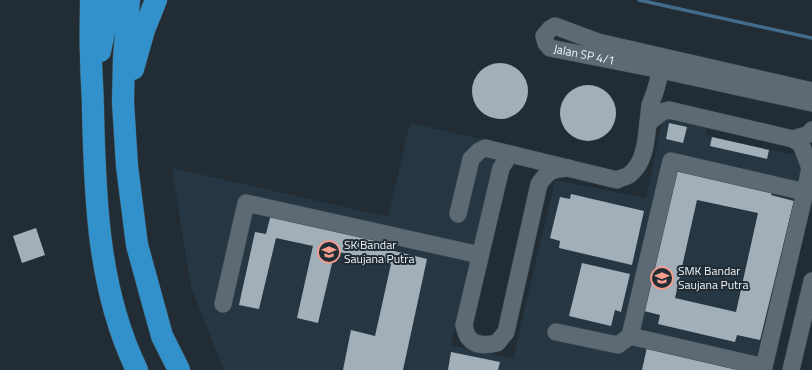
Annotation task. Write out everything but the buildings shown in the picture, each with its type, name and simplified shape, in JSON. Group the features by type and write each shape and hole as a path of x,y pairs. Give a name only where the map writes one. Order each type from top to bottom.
{"highway":[{"path":"91,0 94,156 98,217 105,274 127,348 137,370"},
{"path":"92,85 111,0"},
{"path":"129,0 124,58 123,102 127,166 137,244 162,336 179,370"},
{"path":"123,102 144,30 156,0"}],"street":[{"name":"Jalan SP 4/1","path":"812,91 598,42 555,26 544,36 546,43 550,48 660,70 812,104"},
{"path":"458,214 471,159 479,151 485,148 617,180 628,175 638,164 644,152 650,105 655,92 660,70"},
{"path":"630,336 763,368 811,165 801,144 793,139 669,110 664,106 655,92"},
{"path":"648,123 662,112 669,110"},
{"path":"793,139 809,134 812,130"},
{"path":"510,154 501,168 464,326 468,338 474,343 487,345 497,343 506,332 538,184 544,176 553,170 568,168"},
{"path":"556,332 618,345 630,336 671,161 805,192"},
{"path":"223,304 246,203 480,255"},
{"path":"791,370 812,281"}],"shaded area":[{"path":"663,117 707,126 705,135 812,159 770,370 224,370 191,287 172,168 388,217 410,123 498,143 451,345 513,359 555,180 646,198"}],"waterway":[{"path":"639,0 812,38"}],"place":[{"name":"SK Bandar Saujana Putra","path":"329,252"},
{"name":"SMK Bandar Saujana Putra","path":"662,278"}]}
